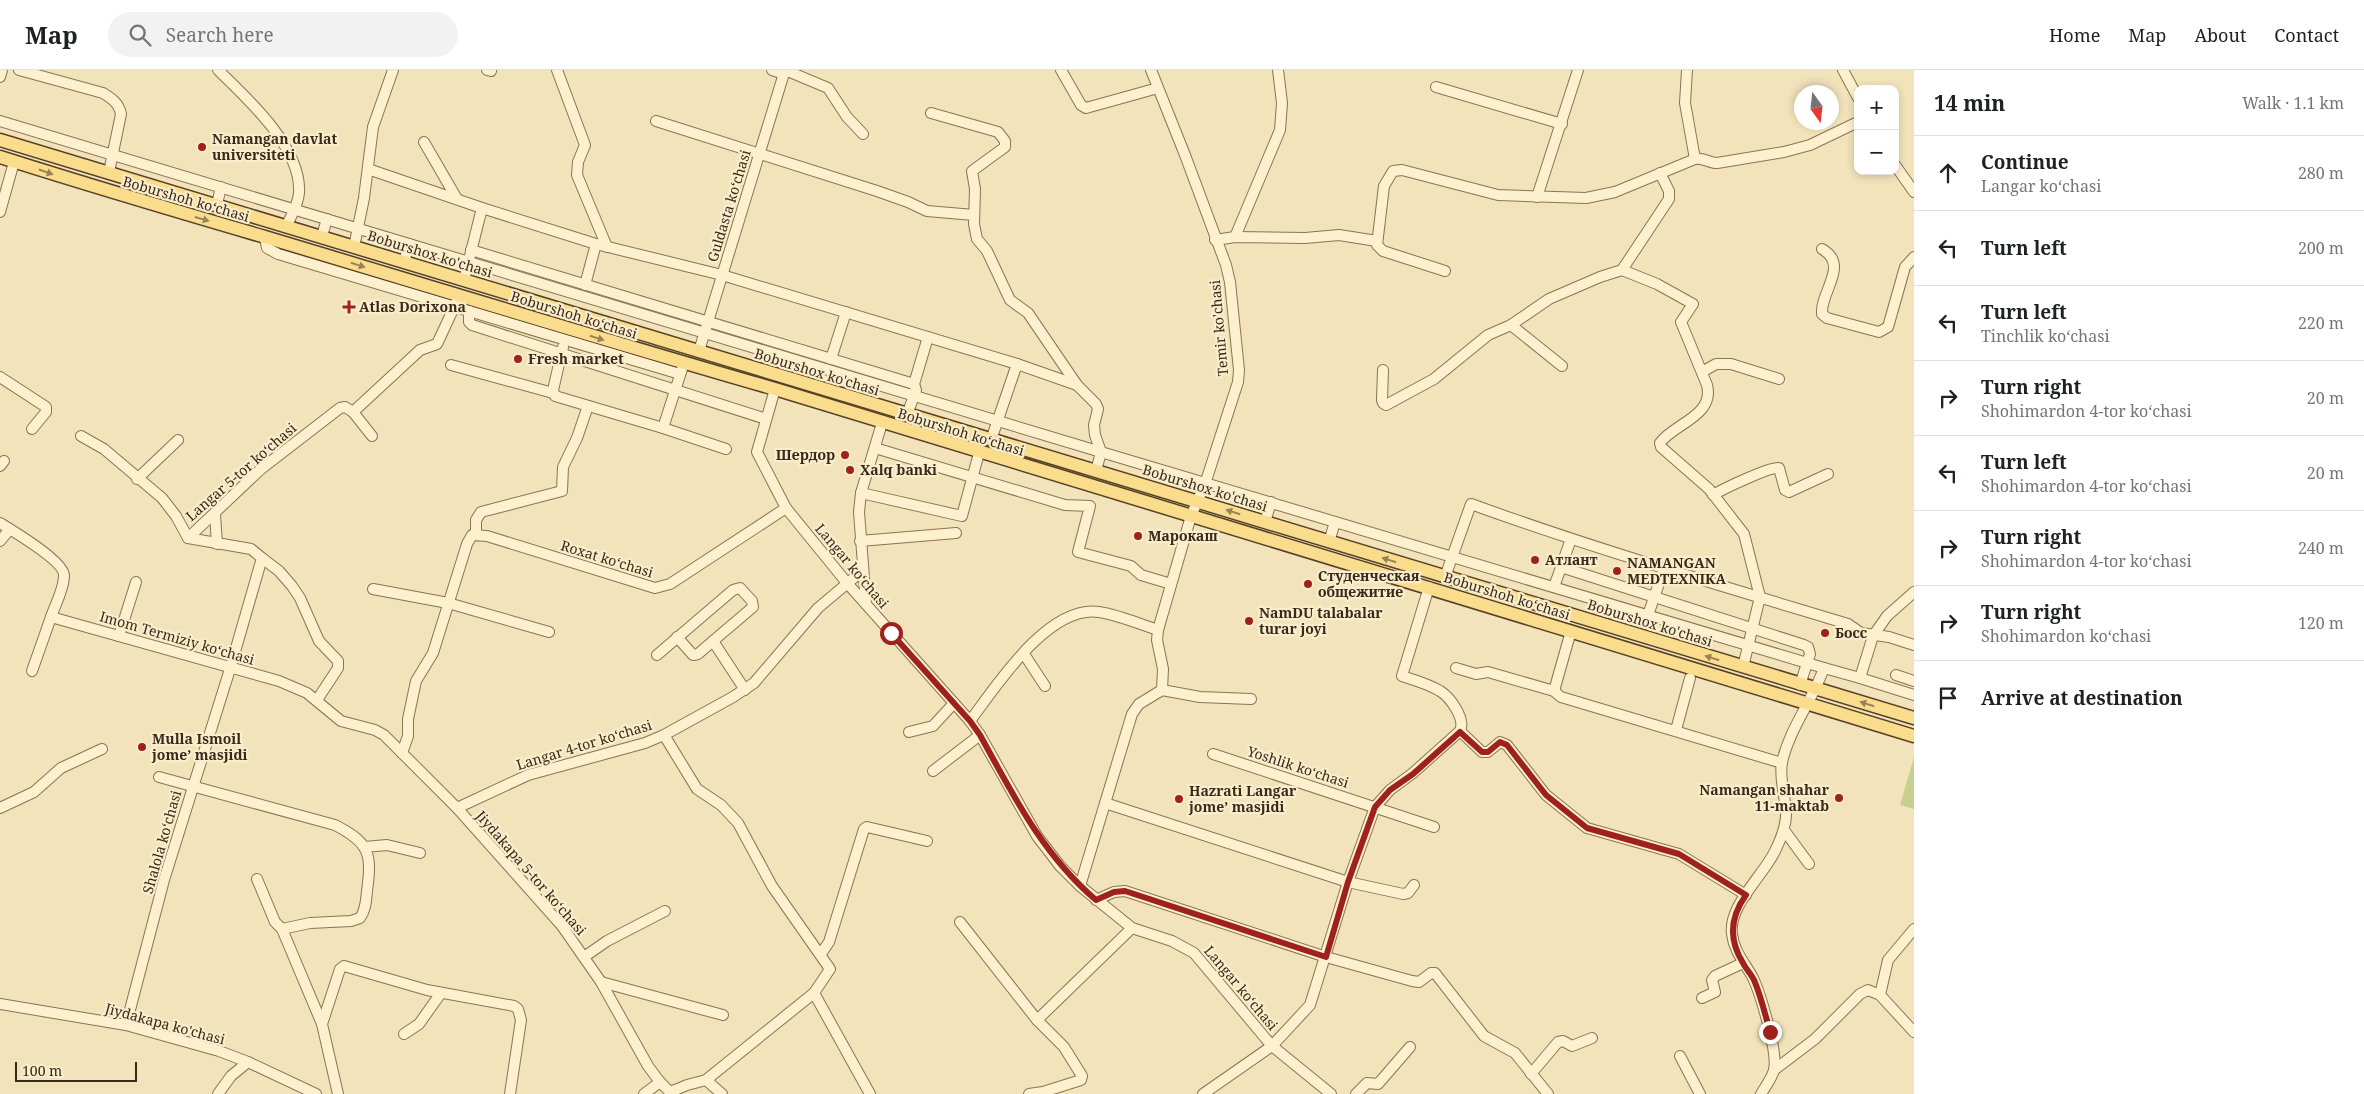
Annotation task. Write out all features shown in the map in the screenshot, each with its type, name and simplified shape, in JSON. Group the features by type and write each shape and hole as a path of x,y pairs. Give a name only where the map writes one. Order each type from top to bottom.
{"main road":[{"name":"Boburshox ko'chasi","path":"0,140 287,225 907,415 1914,718"},
{"path":"14,162 20,146"},
{"name":"Boburshoh koʻchasi","path":"0,157 77,183 265,237 529,323 682,369 775,389 979,453 1429,587 1914,736"}],"street":[{"path":"0,77 2,70"},
{"path":"19,70 103,93 113,100 120,108 121,114 109,172"},
{"path":"218,70 255,106 286,151 298,180 299,191 287,225"},
{"path":"354,247 374,127 393,70"},
{"path":"557,70 585,144 578,162 577,175 608,247"},
{"path":"772,70 785,71 828,88 847,117 863,134"},
{"path":"1061,70 1081,104 1086,108 1158,88"},
{"name":"Temir ko'chasi","path":"1151,70 1185,155 1230,282 1239,370 1238,382 1205,484 1191,516 1158,630"},
{"path":"1235,237 1280,130 1282,116 1278,70"},
{"path":"1537,197 1578,70"},
{"path":"1687,70 1685,103 1695,159"},
{"path":"1843,70 1854,91"},
{"name":"Guldasta koʻchasi","path":"699,351 785,71"},
{"path":"1436,86 1562,124"},
{"path":"931,113 998,132 1005,141 1005,147 972,171 975,188 974,215 977,239 987,251 1010,300 1028,314 1077,385 1096,404 1098,409 1094,425 1095,436 1101,452 1096,471"},
{"path":"0,121 1205,484 1554,586 1914,695"},
{"path":"656,121 908,202 926,211 974,215"},
{"path":"1445,270 1383,251 1377,246 1384,186 1388,175 1397,170 1498,195 1586,198 1615,192 1695,159 1700,158 1711,163 1718,163 1784,152 1810,145 1854,124"},
{"path":"424,142 457,199"},
{"path":"0,212 14,162"},
{"path":"368,169 596,244 722,275 1017,364 1077,385"},
{"path":"1899,171 1914,192"},
{"path":"1384,370 1382,400 1383,404 1386,405 1434,379 1488,335 1511,325 1549,299 1600,277 1622,270 1669,198 1669,191 1660,173"},
{"path":"217,204 221,187"},
{"path":"464,280 482,208"},
{"path":"322,236 327,219"},
{"path":"1215,240 1235,237 1306,238 1339,234 1377,240"},
{"path":"404,262 409,244"},
{"path":"585,285 596,244"},
{"path":"471,250 914,384"},
{"path":"1822,250 1832,257 1835,266 1822,314 1827,318 1879,332 1888,327 1905,267 1914,257"},
{"path":"1622,270 1657,284 1691,301 1693,306 1681,322 1708,391 1706,403 1694,417 1660,443 1662,447 1714,494 1744,534 1760,597 1743,667"},
{"path":"372,436 353,412 420,350 437,344 458,301 469,310 529,323 524,341"},
{"path":"469,310 469,322 472,326 766,419"},
{"path":"832,359 846,312"},
{"path":"1511,325 1562,366"},
{"path":"553,393 566,334"},
{"path":"907,415 916,390 914,384 928,337"},
{"path":"991,440 1017,364"},
{"path":"1702,372 1716,364 1731,364 1780,380"},
{"path":"451,365 553,393 556,396 664,428 726,449"},
{"path":"664,428 682,369"},
{"path":"0,377 46,407 46,412 32,429"},
{"name":"Langar koʻchasi","path":"775,389 757,452 786,508 847,583 970,721 980,735 1037,836 1080,886 1132,928 1172,941 1194,953 1272,1046 1331,1094"},
{"path":"402,753 408,736 408,719 416,680 433,653 467,544 472,535 476,534 476,520 481,512 562,491 563,468 577,438 588,406"},
{"name":"Langar 5-tor koʻchasi","path":"81,436 104,449 170,506 188,538 262,469 340,408 345,407 353,412"},
{"path":"866,604 859,512 861,493 882,423"},
{"path":"137,479 178,440"},
{"path":"875,448 1065,505 1090,506 1078,552 1131,566 1141,575 1171,584"},
{"path":"861,493 962,516 979,453"},
{"path":"1714,494 1730,485 1766,472 1774,467 1779,468 1785,490 1789,492 1828,474"},
{"path":"1265,522 1271,502"},
{"path":"1445,577 1471,504 1664,569 1848,624 1860,633 1889,637 1914,644"},
{"name":"Roxat koʻchasi","path":"476,534 655,588 670,584 786,508"},
{"path":"214,514 217,544"},
{"path":"1329,542 1335,522"},
{"path":"0,523 56,562 63,571 64,580 32,671"},
{"path":"0,541 10,529"},
{"path":"860,542 956,532"},
{"path":"188,538 251,550 279,571 292,586 300,598 319,641 338,661 338,668 317,700"},
{"path":"1554,586 1571,539"},
{"name":"Shalola koʻchasi","path":"126,1025 164,880 230,669 262,558"},
{"path":"1561,568 1808,647 1810,654 1800,685"},
{"path":"1648,615 1664,569"},
{"name":"Langar 4-tor koʻchasi","path":"457,808 528,775 636,745 664,735 745,690 818,608 862,571"},
{"path":"119,636 136,582"},
{"path":"1202,1094 1272,1046 1313,1000 1348,882 1375,807 1390,790 1413,774 1460,732 1462,727 1461,720 1440,691 1402,676 1429,587"},
{"path":"656,655 677,637 733,590 740,588 752,601 753,607 698,654 693,655 677,637"},
{"path":"373,589 448,603 549,632"},
{"path":"1860,678 1873,636 1887,616 1914,592"},
{"path":"970,721 1024,654 1058,622 1082,612 1098,612 1158,630 1157,640 1163,669 1162,690"},
{"name":"Imom Termiziy koʻchasi","path":"51,617 299,688 317,700 341,721 375,730 384,735 402,753"},
{"path":"1554,691 1571,631"},
{"path":"713,641 745,690"},
{"path":"1024,654 1045,686"},
{"path":"1456,668 1476,674 1488,672 1554,691 1561,696 1782,763"},
{"path":"1774,1070 1770,1032 1761,997 1752,976 1736,951 1731,933 1733,920 1746,895 1774,853 1784,830 1786,813 1782,763 1793,730 1808,704 1824,668"},
{"path":"1896,675 1914,681"},
{"path":"1676,730 1690,678"},
{"path":"1080,886 1132,714 1139,704 1162,690 1200,697 1251,699"},
{"path":"909,732 933,726 954,703"},
{"path":"1460,732 1482,752 1488,752 1500,742 1507,745 1546,795 1587,828 1679,854 1746,895"},
{"path":"644,1094 660,1082 670,1092 706,1080 814,993 830,969 772,886 738,823 721,805 697,788 664,735"},
{"path":"932,771 980,735"},
{"path":"0,808 45,785 61,768 102,749"},
{"name":"Jiydakapa 5-tor koʻchasi","path":"402,753 457,808 562,926 601,982 648,1066 660,1082"},
{"name":"Yoshlik koʻchasi","path":"1213,754 1434,827"},
{"path":"159,777 335,825 360,840 370,858 365,908 360,918 350,921 310,923 282,929"},
{"path":"1105,804 1348,882 1403,894 1408,893 1414,885"},
{"path":"821,954 829,942 864,829 867,827 926,841"},
{"path":"1784,830 1809,864"},
{"path":"365,847 388,845 420,853"},
{"path":"257,879 275,922 282,929 322,1024 338,1094"},
{"path":"1096,900 1114,892 1125,891 1326,957 1412,982 1419,982 1431,973 1435,973 1484,1036 1515,1053 1548,1094"},
{"path":"584,957 607,941 665,911"},
{"path":"960,922 1037,1020 1064,1048 1082,1078 1079,1081 1043,1092 1029,1094"},
{"path":"1037,1020 1132,928"},
{"path":"1880,995 1888,960 1914,929"},
{"path":"1702,998 1715,992 1712,980 1715,976 1743,963"},
{"path":"322,1024 342,966 441,993 514,1006 520,1012 520,1020 510,1094"},
{"path":"601,982 723,1015"},
{"path":"1761,1094 1774,1070 1815,1039 1860,994 1868,990 1880,995 1914,1032"},
{"path":"404,1034 419,1024 441,993"},
{"path":"814,993 870,1094"},
{"name":"Jiydakapa ko'chasi","path":"0,1004 126,1025 219,1051 248,1062 316,1094"},
{"path":"1530,1074 1558,1042 1563,1041 1572,1046 1592,1038"},
{"path":"1356,1094 1367,1083 1378,1084 1410,1047"},
{"path":"1680,1056 1700,1094"},
{"path":"218,1094 231,1076 248,1062"},
{"path":"706,1080 722,1094"}],"green space":[{"path":"1914,757 1914,809 1900,805"}],"place":[{"name":"Namangan davlat universiteti","path":"202,147"},
{"name":"Atlas Dorixona","path":"349,307"},
{"name":"Fresh market","path":"518,359"},
{"name":"Шердор","path":"845,455"},
{"name":"Xalq banki","path":"850,470"},
{"name":"Марокаш","path":"1138,536"},
{"name":"Атлант","path":"1535,560"},
{"name":"NAMANGAN MEDTEXNIKA","path":"1617,571"},
{"name":"Студенческая общежитие","path":"1308,584"},
{"name":"NamDU talabalar turar joyi","path":"1249,621"},
{"name":"Босс","path":"1825,633"},
{"name":"Mulla Ismoil jome’ masjidi","path":"142,747"},
{"name":"Namangan shahar 11-maktab","path":"1839,798"},
{"name":"Hazrati Langar jome’ masjidi","path":"1179,799"}],"route":[{"path":"891,633 970,721 980,735 1037,836 1060,866 1096,900 1114,892 1125,891 1326,957 1348,882 1375,807 1390,790 1406,777 1413,774 1460,732 1482,752 1488,752 1500,742 1507,745 1546,795 1587,828 1670,850 1710,871 1746,895 1733,920 1731,933 1736,951 1752,976 1761,997 1770,1032"}]}
